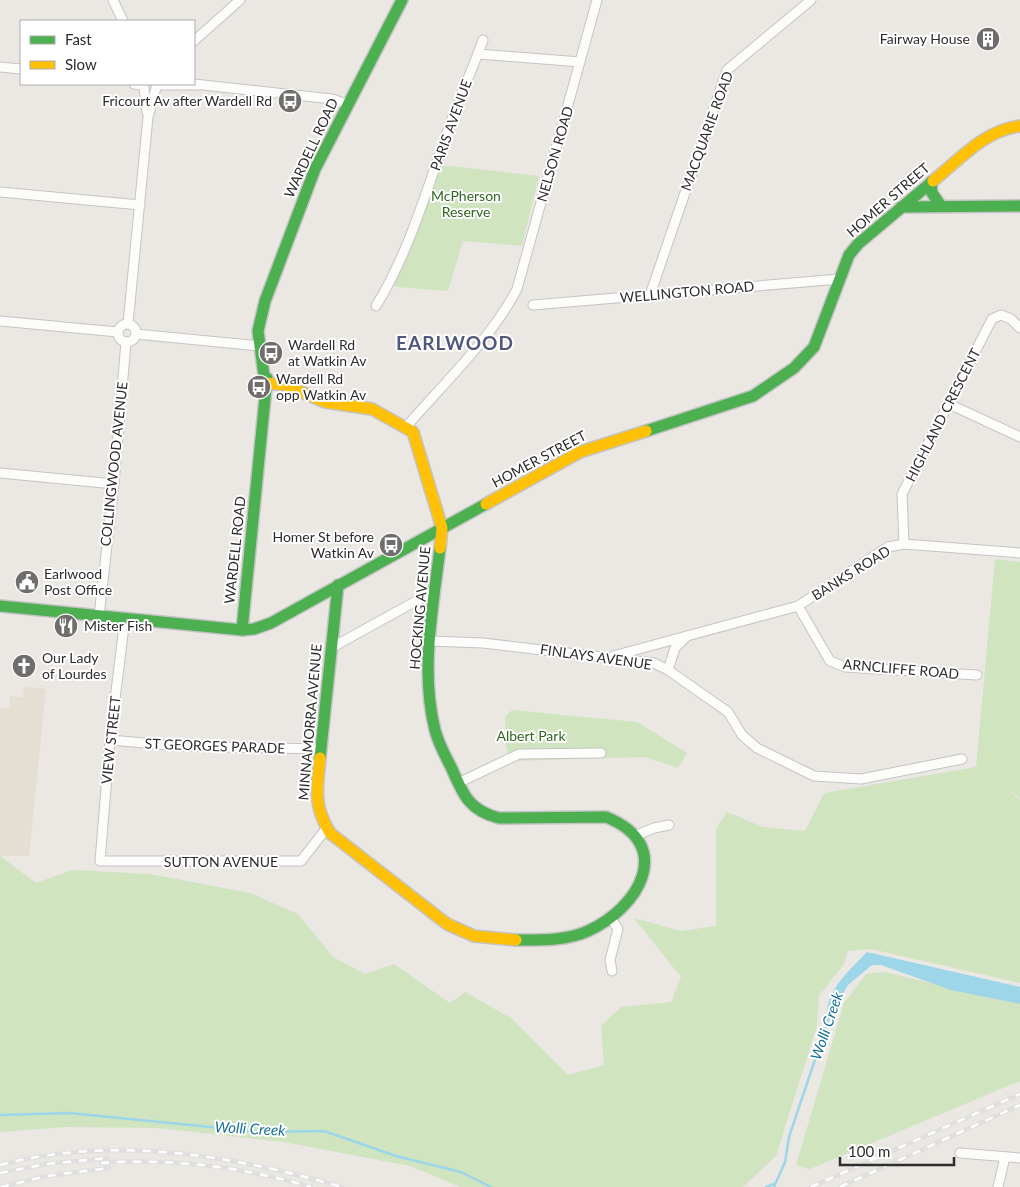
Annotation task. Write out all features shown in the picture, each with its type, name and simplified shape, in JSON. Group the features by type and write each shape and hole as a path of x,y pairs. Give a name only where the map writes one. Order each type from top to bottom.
{"street":[{"path":"114,0 123,20"},
{"path":"195,41 240,0"},
{"name":"WARDELL ROAD","path":"266,383 260,346 261,313 315,169 402,0"},
{"name":"NELSON ROAD","path":"406,427 508,307 517,289 597,0"},
{"name":"MACQUARIE ROAD","path":"650,295 726,70 811,0"},
{"name":"PARIS AVENUE","path":"376,306 395,271 423,203 451,122 483,40"},
{"path":"478,54 580,62"},
{"path":"0,67 20,69"},
{"path":"198,84 332,99 347,104"},
{"path":"148,117 140,85 178,85"},
{"path":"128,324 148,117 159,86"},
{"name":"HOMER STREET","path":"0,606 242,630 254,629 272,623 580,452 740,401 766,389 804,359 814,347 849,256 858,244 989,135 1003,128 1020,126"},
{"path":"931,182 932,193 941,206"},
{"path":"0,192 140,205"},
{"path":"901,207 1020,206"},
{"name":"WELLINGTON ROAD","path":"533,305 840,279"},
{"name":"WARDELL ROAD","path":"242,630 268,373 261,313"},
{"name":"HIGHLAND CRESCENT","path":"904,544 902,494 992,319 1001,315 1012,319 1020,328"},
{"path":"0,321 118,332"},
{"path":"128,324 133,326 136,334 134,339 126,342 119,338 118,332 122,325 128,324"},
{"path":"136,334 260,346"},
{"name":"COLLINGWOOD AVENUE","path":"98,616 114,484 126,342"},
{"path":"266,383 285,385 325,402 372,409 413,432 442,528"},
{"path":"949,404 1020,437"},
{"path":"0,473 114,484"},
{"name":"HOCKING AVENUE","path":"442,528 427,664 435,731 458,783 475,809 483,814 511,819 606,817 620,821 637,835"},
{"name":"BANKS ROAD","path":"608,657 798,606 888,547 904,544 1020,553"},
{"name":"MINNAMORRA AVENUE","path":"326,829 320,817 316,799 338,585"},
{"path":"331,648 436,590"},
{"name":"ARNCLIFFE ROAD","path":"798,606 830,661 845,668 977,675"},
{"name":"VIEW STREET","path":"100,861 110,740 125,618"},
{"path":"668,670 675,648 687,636"},
{"name":"FINLAYS AVENUE","path":"430,641 483,643 642,661 668,670 728,712 742,735 757,748 814,776 861,779 962,759"},
{"name":"ST GEORGES PARADE","path":"110,740 179,746 320,749"},
{"path":"458,783 519,754 601,753"},
{"path":"326,829 439,919 454,928 473,935 494,939 569,938 589,932 610,917 630,898 642,883 645,864 637,835 654,828 669,825"},
{"name":"SUTTON AVENUE","path":"100,861 301,861 326,829"},
{"path":"610,917 618,928 610,960 612,971"},
{"path":"960,1153 1020,1158"},
{"path":"998,1187 1005,1157"}],"shaded area":[{"path":"24,687 46,689 29,856 0,856 0,708 9,709 10,696 23,697"}],"green space":[{"name":"McPherson Reserve","path":"440,165 539,176 522,246 463,241 448,291 396,287 394,284"},
{"path":"995,559 1020,562 1020,798 1005,787 1020,800 1020,983 871,949 848,951 844,964 819,996 817,1026 776,1156 743,1187 460,1187 410,1166 284,1142 158,1128 65,1127 0,1132 0,856 36,883 72,870 150,874 250,893 298,914 333,957 365,974 394,964 450,1003 465,992 511,1018 568,1075 604,1065 601,1026 621,1007 671,1002 681,977 634,918 681,931 716,926 716,829 727,812 763,827 805,831 824,793 976,767"},
{"name":"Albert Park","path":"512,710 637,722 687,753 678,768 645,757 512,761 506,748 505,717"},
{"path":"885,972 1020,1004 1020,1081 810,1169 796,1165 844,1003 866,974"}],"water":[{"path":"867,952 1020,987 1020,1004 951,990 881,965 872,965 848,985 828,1020 827,1010 833,991"}],"waterway":[{"name":"Wolli Creek","path":"774,1187 785,1162 789,1137 829,1018"},
{"name":"Wolli Creek","path":"0,1115 69,1113 260,1132 324,1131 396,1156 461,1172 491,1187"},
{"name":"Wolli Creek","path":"766,1187 774,1184"}],"railway":[{"path":"811,1187 1020,1094"},
{"path":"840,1187 1020,1105"},
{"path":"0,1165 43,1156 86,1151 129,1150 215,1158 258,1166 342,1187"},
{"path":"0,1173 47,1164 107,1158"},
{"path":"101,1163 181,1163 233,1169 311,1187"},
{"path":"1,1187 47,1176 109,1168"}],"traffic: fast":[{"path":"265,383 258,331 265,301 315,169 402,0"},
{"path":"646,431 753,396 794,368 814,347 849,255 858,244 933,181"},
{"path":"931,182 932,193 941,206"},
{"path":"901,207 1020,206"},
{"path":"242,630 267,378"},
{"path":"0,606 242,630 254,629 271,623 486,504"},
{"path":"440,548 431,616 428,685 438,740 464,794 481,811 499,818 606,817 627,829 640,843 645,859 642,876 635,892 606,921 588,931 571,937 516,940"},
{"path":"320,758 338,585"}],"traffic: slow":[{"path":"933,181 984,139 995,133 1020,126"},
{"path":"265,383 285,385 325,402 372,409 413,432 442,528 440,548"},
{"path":"486,504 580,452 646,431"},
{"path":"320,758 317,788 319,805 330,833 447,924 474,936 516,940"}],"place":[{"name":"Fairway House","path":"988,39"},
{"name":"Fricourt Av after Wardell Rd","path":"290,101"},
{"name":"Wardell Rd at Watkin Av","path":"271,353"},
{"name":"Wardell Rd opp Watkin Av","path":"259,387"},
{"name":"Homer St before Watkin Av","path":"391,545"},
{"name":"Earlwood Post Office","path":"27,582"},
{"name":"Mister Fish","path":"66,626"},
{"name":"Our Lady of Lourdes","path":"24,666"}],"district":[{"name":"EARLWOOD","path":"455,343"}]}
